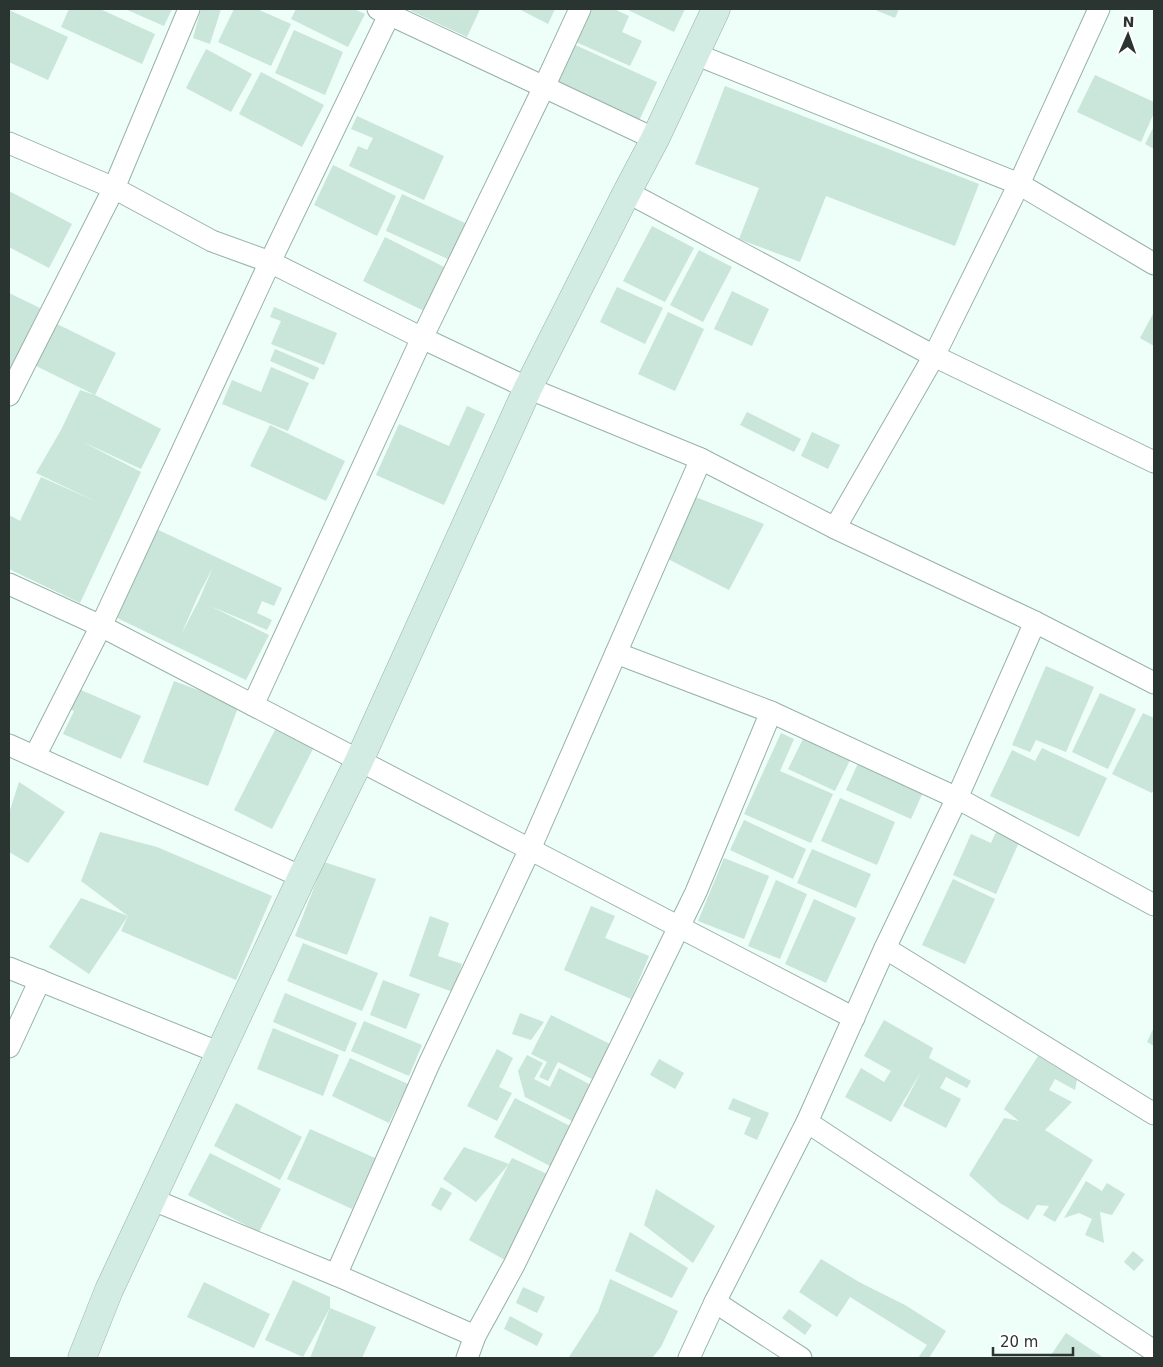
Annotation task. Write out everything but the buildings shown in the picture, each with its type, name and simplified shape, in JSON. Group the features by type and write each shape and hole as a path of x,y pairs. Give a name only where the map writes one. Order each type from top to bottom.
{"street":[{"path":"9,395 114,188 189,9"},
{"path":"253,705 422,338 580,9"},
{"path":"83,1358 109,1290 302,877 359,761 528,388 626,192 655,139 716,9"},
{"path":"835,528 934,356 1019,184 1099,9"},
{"path":"35,756 101,626 386,11 655,139"},
{"path":"695,54 1019,184 1154,264"},
{"path":"9,143 114,188 212,240 270,262 422,338 528,388 701,459 835,528 1035,622 1154,683"},
{"path":"626,192 934,356 1154,462"},
{"path":"336,1275 428,1066 530,850 701,459"},
{"path":"9,584 101,626 854,1018"},
{"path":"689,1358 715,1302 807,1122 885,948 957,798 1035,622"},
{"path":"616,653 771,712 957,798 1154,905"},
{"path":"467,1358 475,1336 514,1265 696,892 771,712"},
{"path":"9,745 302,877"},
{"path":"885,948 1154,1114"},
{"path":"9,968 220,1053"},
{"path":"9,1047 40,980"},
{"path":"807,1122 1154,1352"},
{"path":"151,1199 336,1275 475,1336"},
{"path":"715,1302 801,1358"}]}
